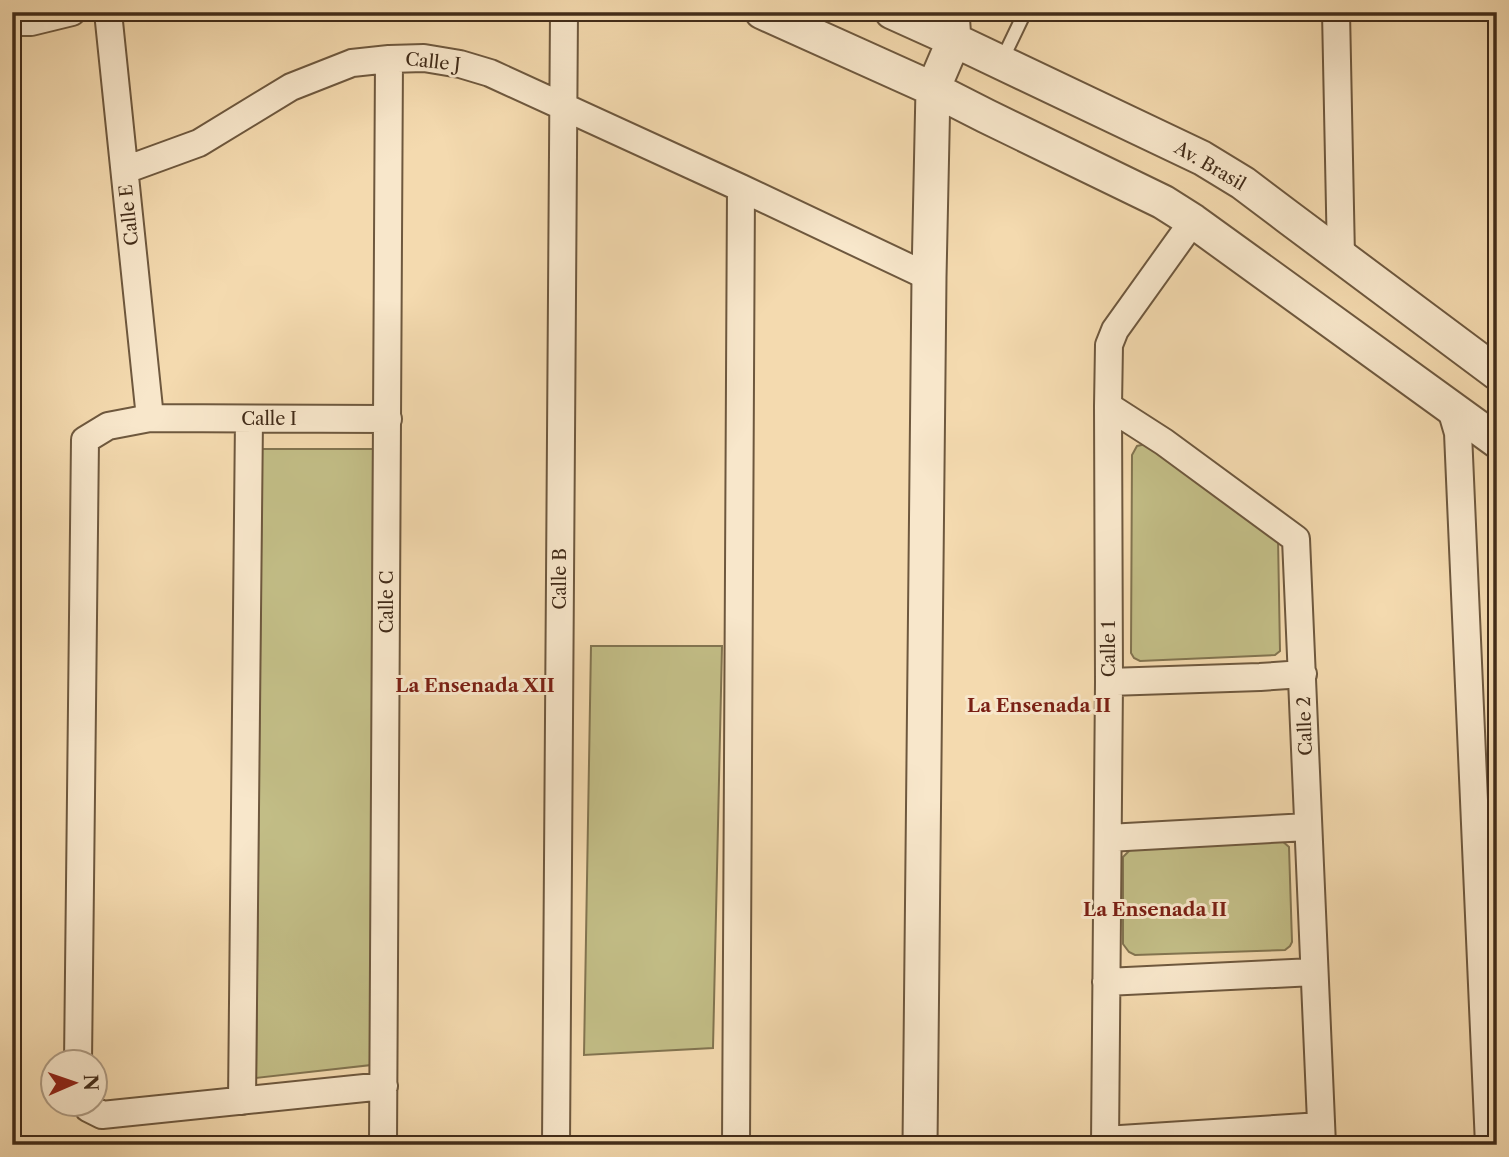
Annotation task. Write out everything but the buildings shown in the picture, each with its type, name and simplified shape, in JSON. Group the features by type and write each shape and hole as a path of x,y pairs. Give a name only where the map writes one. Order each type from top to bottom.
{"street":[{"path":"12,22 31,22 72,12"},
{"name":"Calle E","path":"108,12 150,418"},
{"name":"Calle B","path":"556,1145 564,12"},
{"path":"762,12 933,89 1163,202 1497,441"},
{"path":"894,13 933,89"},
{"name":"Av. Brasil","path":"894,13 953,26 1000,63 1202,158 1242,183 1497,373"},
{"path":"1332,14 1340,257"},
{"path":"920,1145 933,89 953,26"},
{"name":"Calle J","path":"125,170 199,143 291,87 352,63 424,58 460,64 490,73 929,277"},
{"name":"Calle C","path":"383,1145 389,59"},
{"path":"736,1145 741,188"},
{"name":"Calle 1","path":"1105,1142 1110,345 1115,330 1193,221"},
{"name":"Calle 2","path":"1108,406 1164,442 1296,539 1321,1135"},
{"path":"1451,409 1458,433 1489,1145"},
{"name":"Calle I","path":"78,1048 85,440 108,426 150,418 388,419"},
{"path":"242,1101 249,419"},
{"path":"1109,682 1303,674"},
{"path":"1108,838 1308,827"},
{"path":"1106,982 1314,972"},
{"path":"108,1114 384,1086"},
{"path":"1105,1142 1321,1135"}],"lane":[{"path":"1000,63 1025,12"}],"shaded area":[{"path":"1151,443 1278,538 1280,651 1275,655 1140,661 1131,653 1132,455 1137,446"},
{"path":"262,449 373,449 371,1065 256,1078"},
{"path":"591,646 722,646 713,1048 584,1055"},
{"path":"1281,840 1289,847 1292,942 1285,950 1135,955 1123,944 1123,857 1131,849"}],"district":[{"name":"La Ensenada XII","path":"475,685"},
{"name":"La Ensenada II","path":"1039,705"},
{"name":"La Ensenada II","path":"1155,909"}]}
